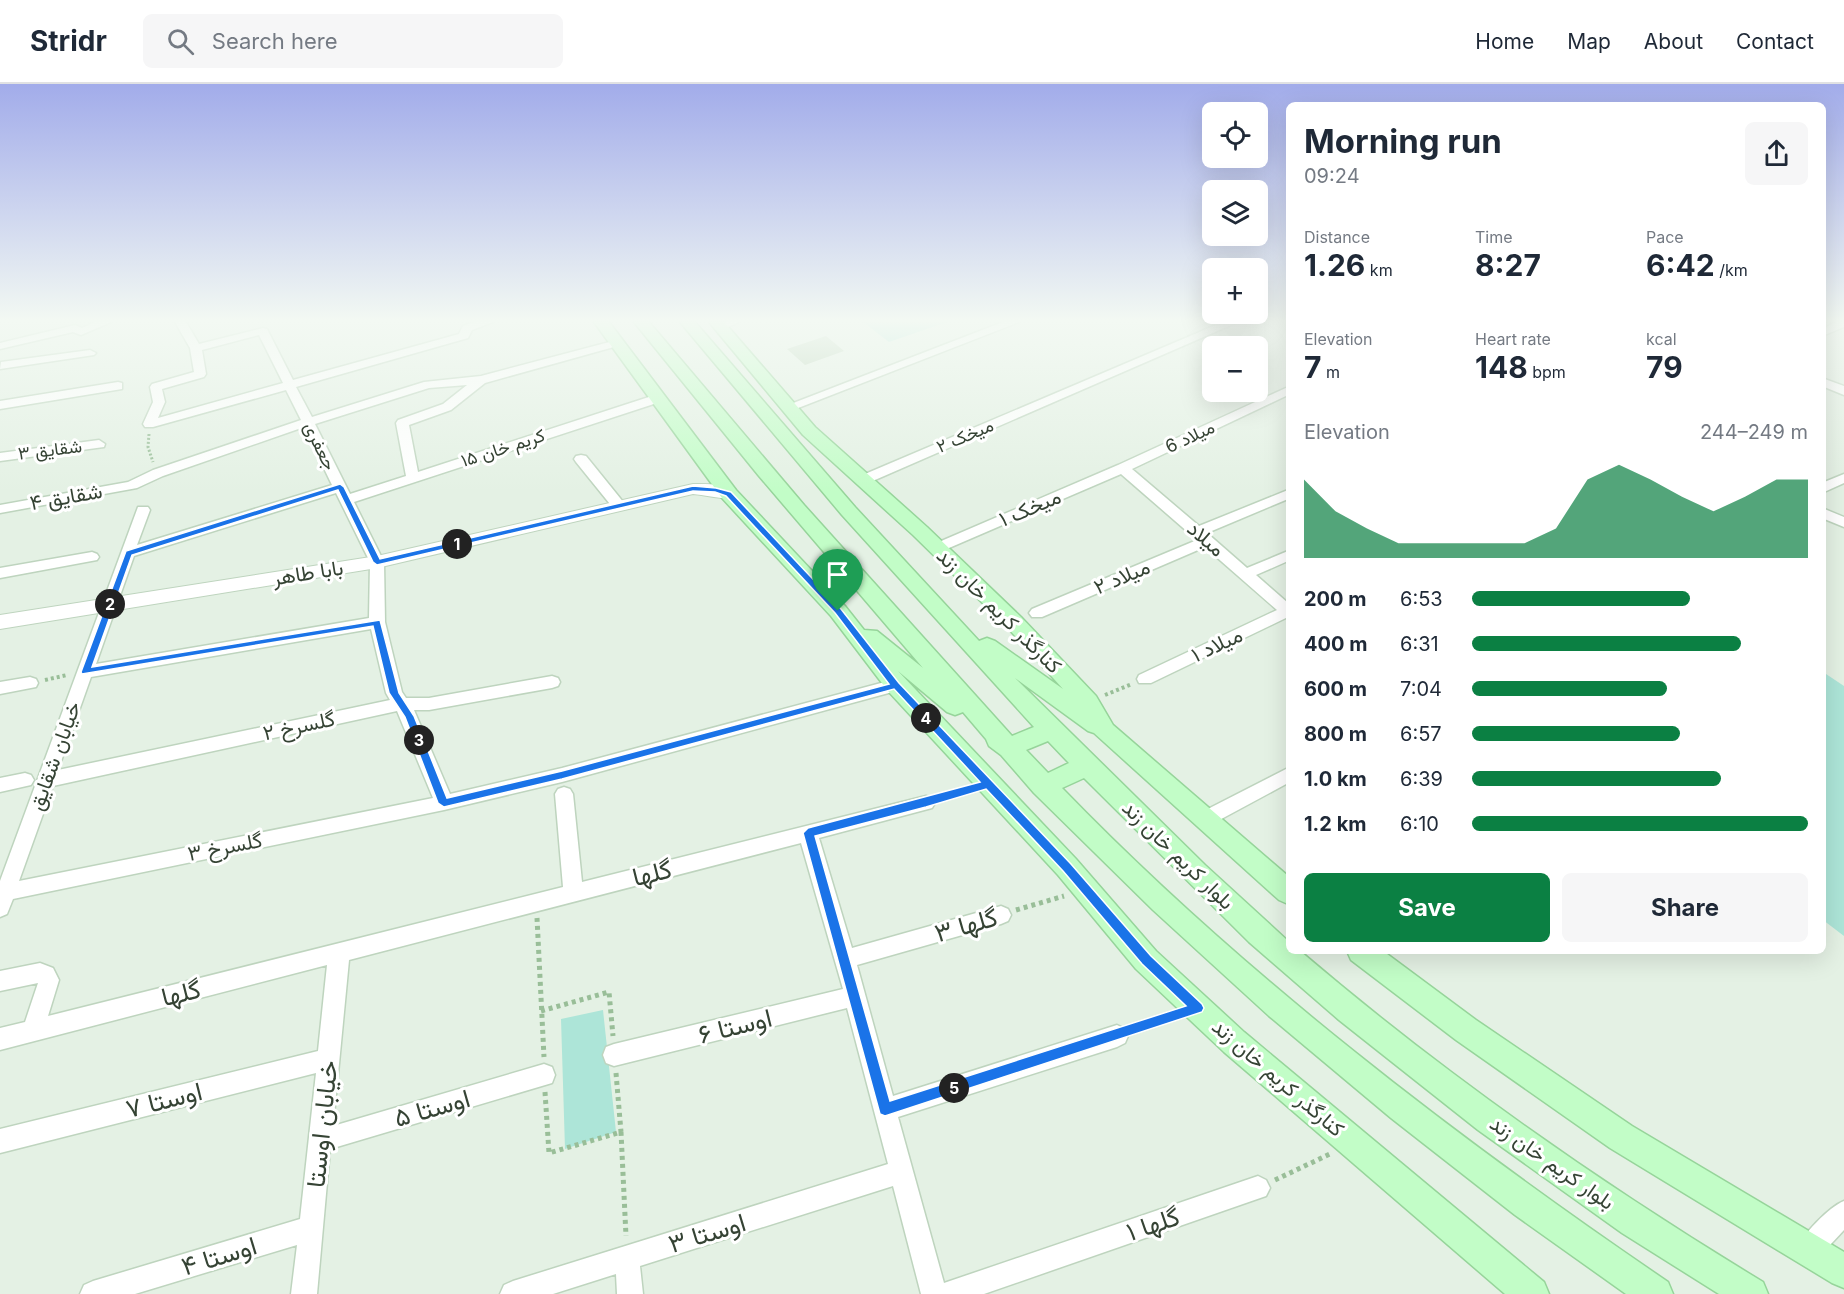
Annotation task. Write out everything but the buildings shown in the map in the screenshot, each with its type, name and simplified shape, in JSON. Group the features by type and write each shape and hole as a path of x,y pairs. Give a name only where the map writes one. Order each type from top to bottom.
{"main road":[{"name":"کنارگذر کریم خان زند","path":"644,378 729,494 838,611 896,685 1086,889 1146,960 1234,1042 1532,1294"},
{"path":"655,378 659,398"},
{"name":"بلوار کریم خان زند","path":"687,378 774,485 1006,748 1160,901 1341,1058 1475,1163 1602,1258 1656,1294"},
{"name":"بلوار کریم خان زند","path":"735,378 939,612 1087,766 1258,932 1350,1011 1465,1101 1626,1216 1752,1294"},
{"name":"کنارگذر کریم خان زند","path":"766,378 789,407 824,444 1014,622 1088,702 1105,731 1286,890"},
{"path":"824,444 853,513"},
{"path":"838,611 1006,748 1052,729"},
{"path":"939,612 1105,731"},
{"path":"1043,786 1087,766"},
{"path":"1365,954 1466,1030 1621,1137 1844,1271"}],"street":[{"path":"149,424 159,402 156,387 185,378"},
{"name":"جعفری","path":"287,378 377,562"},
{"path":"149,424 313,378"},
{"path":"412,478 402,423 447,407 482,380 488,378"},
{"path":"789,407 865,378"},
{"name":"میخک ۲","path":"863,480 1101,378"},
{"name":"شقایق ۴","path":"0,509 132,485 158,473 308,422 428,385 482,380"},
{"path":"1826,383 1844,391"},
{"path":"0,405 118,386"},
{"name":"میلاد 6","path":"1123,468 1286,392"},
{"name":"کریم خان ۱۵","path":"347,501 659,398"},
{"name":"شقایق ۳","path":"0,457 99,444"},
{"path":"581,459 619,506"},
{"path":"693,489 708,468"},
{"name":"میلاد","path":"1123,468 1286,609"},
{"name":"میخک ۱","path":"937,548 1123,468"},
{"path":"1826,487 1844,478"},
{"path":"129,553 340,487"},
{"name":"بابا طاهر","path":"0,622 377,562 693,489 716,490 729,494"},
{"name":"میلاد ۲","path":"1037,613 1286,495"},
{"name":"خیابان شقایق","path":"3,900 144,510"},
{"path":"1826,514 1844,523"},
{"path":"0,573 92,556"},
{"path":"1246,574 1286,557"},
{"path":"377,562 377,622 394,693 409,716 444,803"},
{"name":"میلاد ۱","path":"1145,679 1286,612"},
{"path":"86,672 377,622"},
{"name":"گلسرخ ۲","path":"47,780 401,704 429,704 552,682"},
{"path":"0,688 30,683"},
{"name":"گلسرخ ۳","path":"3,900 562,775 896,685"},
{"path":"1205,819 1286,776"},
{"path":"0,785 25,780"},
{"path":"564,794 573,893"},
{"name":"گلها","path":"0,1039 926,803"},
{"path":"808,833 845,959 934,1294"},
{"name":"گلها ۳","path":"845,959 1001,915"},
{"name":"خیابان اوستا","path":"304,1294 339,953"},
{"path":"0,981 40,973 46,975 49,980 33,1031"},
{"name":"اوستا ۶","path":"614,1055 855,996"},
{"path":"885,1110 1117,1036"},
{"name":"اوستا ۷","path":"0,1141 328,1059"},
{"name":"اوستا ۵","path":"320,1141 544,1075"},
{"name":"اوستا ۳","path":"513,1294 902,1172"},
{"name":"گلها ۱","path":"947,1294 1258,1188"},
{"path":"1808,1251 1844,1213"},
{"name":"اوستا ۴","path":"93,1294 311,1228"},
{"path":"627,1258 630,1294"}],"path":[{"path":"149,424 148,447 158,473"},
{"path":"30,683 86,672"},
{"path":"1088,702 1145,679"},
{"path":"926,803 988,784"},
{"name":"گلها ۳","path":"1001,915 1086,889"},
{"path":"536,902 549,1154 621,1132 627,1258"},
{"path":"1117,1036 1197,1008"},
{"path":"1258,1188 1354,1143"}],"shaded area":[{"path":"1826,674 1844,686 1844,936 1826,922"},
{"path":"603,1010 616,1132 565,1149 561,1019"}],"route":[{"path":"838,611 729,494 716,490 693,489 377,562 340,487 129,553 86,672 377,622 394,693 409,716 444,803 562,775 896,685 988,784 926,803 808,833 845,959 885,1110 1197,1008 1146,960 1067,867 896,685 838,611"}]}
